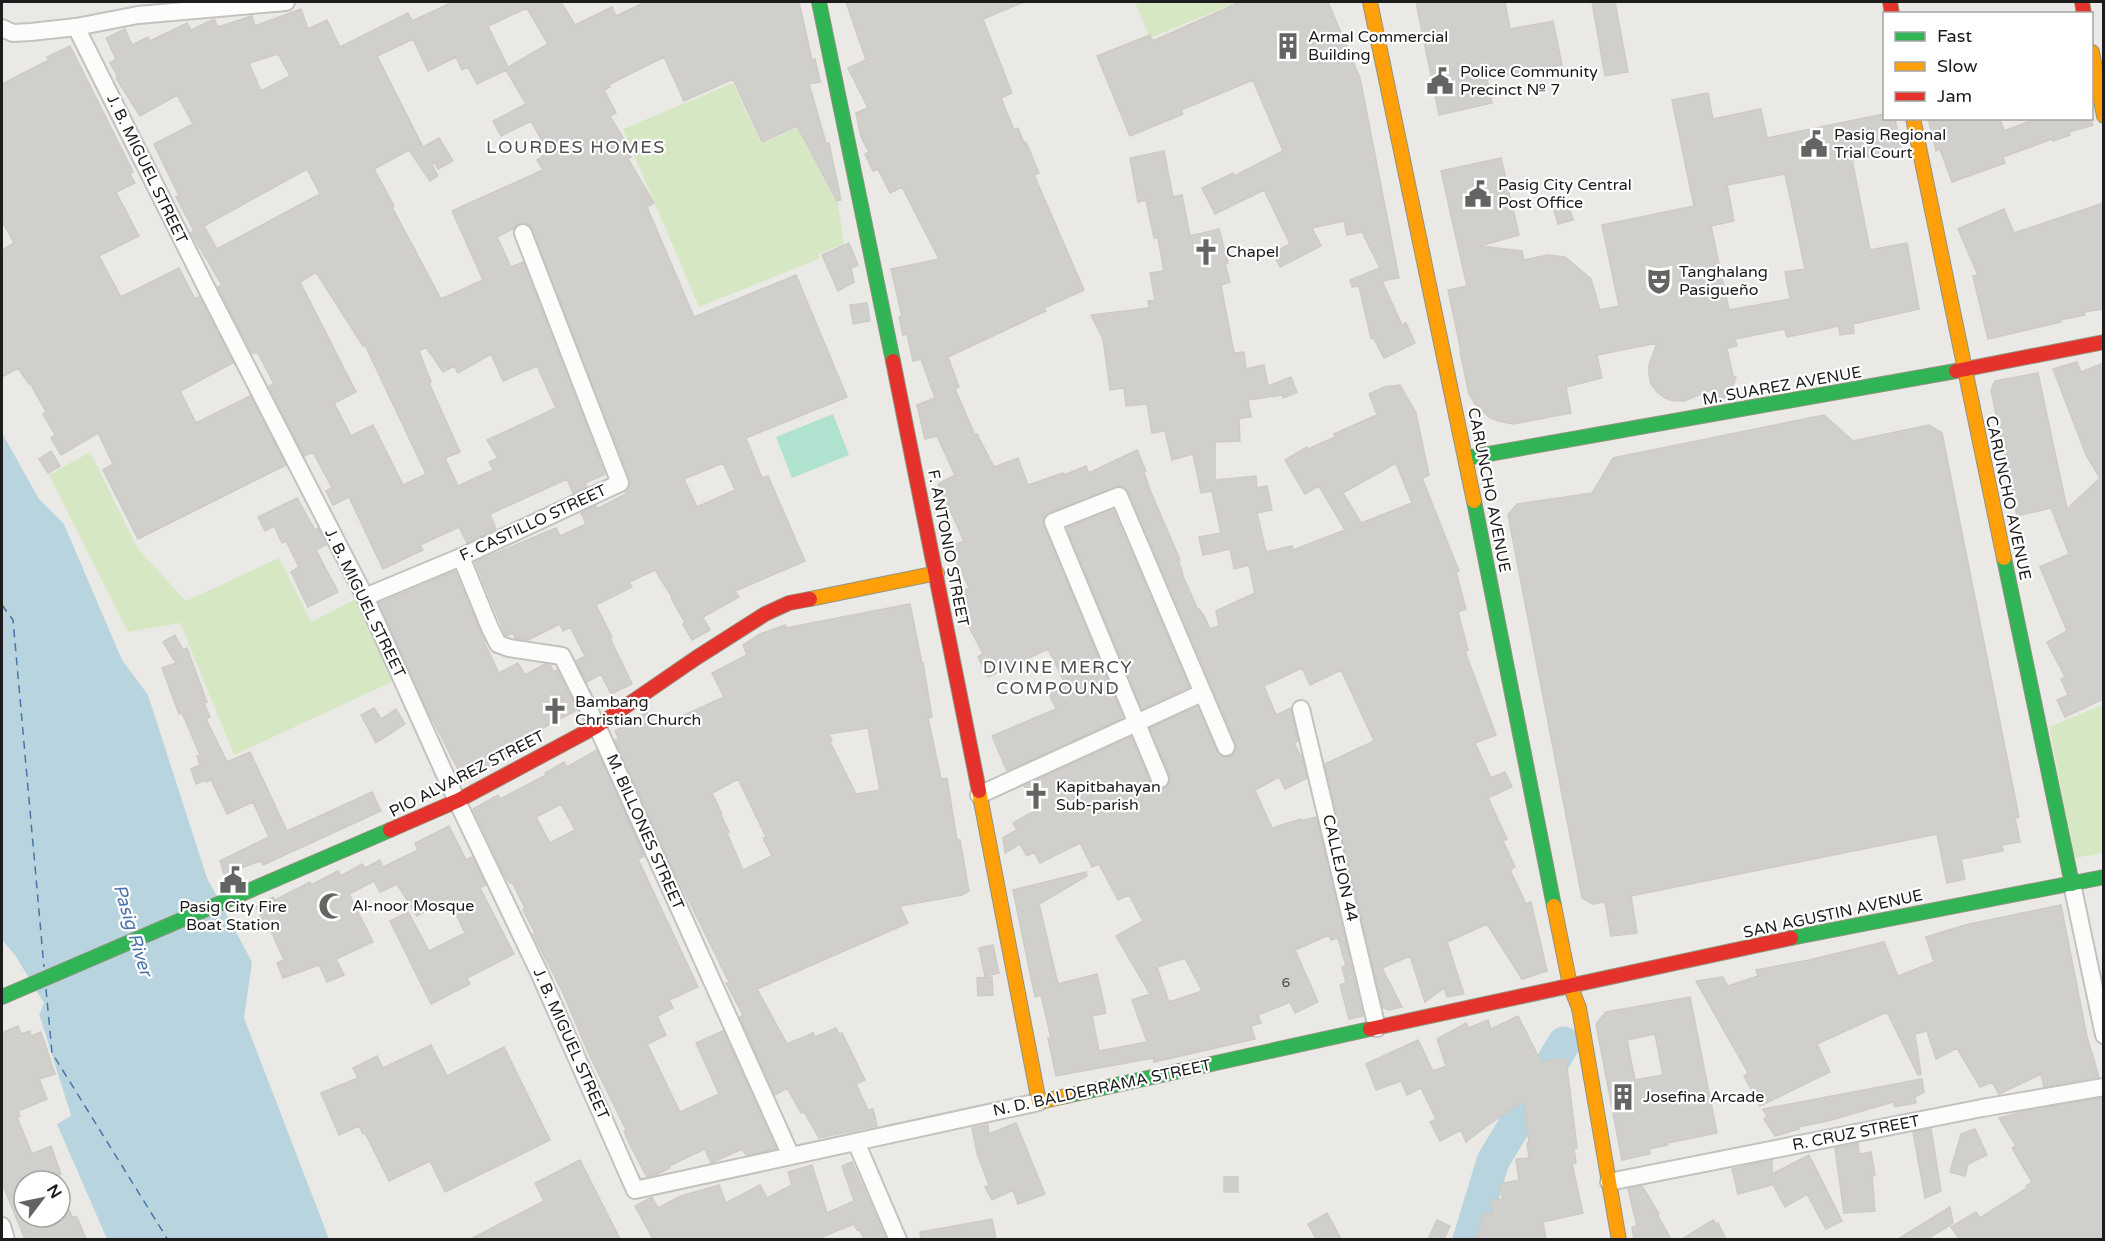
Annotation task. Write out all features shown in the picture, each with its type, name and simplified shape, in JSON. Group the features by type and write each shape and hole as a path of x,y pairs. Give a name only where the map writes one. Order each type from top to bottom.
{"street":[{"path":"7,30 76,27 135,8 286,2"},
{"name":"F. ANTONIO STREET","path":"819,2 937,573 1039,1102"},
{"name":"CARUNCHO AVENUE","path":"1370,2 1466,458 1570,985"},
{"name":"J. B. MIGUEL STREET","path":"76,27 198,272 365,597 457,801 538,970 635,1190"},
{"path":"2093,63 2103,116"},
{"name":"CARUNCHO AVENUE","path":"1913,120 2072,884"},
{"name":"F. CASTILLO STREET","path":"365,597 461,557 620,483 523,233"},
{"name":"M. SUAREZ AVENUE","path":"1466,458 1964,370 2103,342"},
{"path":"1160,779 1053,522 1119,496 1226,747"},
{"name":"M. BILLONES STREET","path":"461,557 498,644 562,656 597,726 791,1156"},
{"name":"PIO ALVAREZ STREET","path":"2,997 457,801 597,726 765,614 789,603 937,573"},
{"path":"979,795 1202,693"},
{"name":"CALLEJON 44","path":"1301,709 1377,1028"},
{"name":"SAN AGUSTIN AVENUE","path":"1570,985 2103,877"},
{"path":"2072,884 2103,1035"},
{"path":"1570,985 1579,1008 1619,1239"},
{"path":"1570,985 1568,1009 1608,1239"},
{"name":"N. D. BALDERRAMA STREET","path":"635,1190 1570,985"},
{"name":"R. CRUZ STREET","path":"1609,1182 2103,1086"},
{"path":"856,1142 898,1239"},
{"path":"2,1226 6,1239"}],"green space":[{"path":"1135,2 1238,2 1150,38"},
{"path":"733,83 761,143 797,128 838,204 844,244 819,254 819,259 699,307 623,129"},
{"path":"833,414 849,455 792,478 776,437"},
{"path":"90,452 138,549 186,601 279,558 311,622 356,599 396,680 234,755 180,623 128,632 49,475"},
{"path":"2103,705 2103,853 2075,858 2049,727"}],"water":[{"name":"Pasig River","path":"2,433 39,499 64,524 122,660 148,695 207,878 252,962 244,1018 329,1239 107,1239 57,1124 71,1115 39,1014 44,1003 15,955 2,940"}],"pier":[{"path":"44,1003 39,1015 71,1116 57,1124 56,1121 68,1114 36,1015 40,1005"}],"building":[{"path":"453,2 561,2 575,25 612,7 616,16 645,2 799,2 812,60 815,59 820,82 809,84 826,143 829,143 841,200 837,201 797,126 762,142 733,79 684,101 664,57 608,85 610,87 604,90 616,113 610,116 626,143 623,144 631,157 628,159 654,203 647,207 694,317 796,275 847,397 746,438 762,478 768,476 805,561 735,591 739,597 703,617 710,630 692,640 672,597 655,570 629,582 632,587 596,605 632,684 611,694 601,674 587,682 576,661 585,656 570,627 563,631 560,624 528,640 515,638 513,633 506,636 475,562 556,528 560,536 586,524 581,513 596,506 597,509 626,494 630,485 630,479 530,225 520,223 497,237 511,267 523,262 605,474 585,483 587,487 573,493 567,479 490,514 496,529 467,543 459,527 420,545 423,550 383,569 349,497 333,505 326,491 332,488 313,452 304,456 269,386 274,384 258,353 252,353 218,287 222,285 191,233 194,231 176,197 179,196 154,144 193,124 177,95 140,116 116,78 118,77 110,63 116,59 106,38 125,29 132,45 148,37 150,41 187,23 191,30 214,19 218,27 252,16 255,26 301,9 308,29 327,20 340,47 408,13 412,21","holes":["527,8 548,44 508,67 488,26","413,39 428,71 456,57 462,70 468,67 477,84 506,70 526,104 493,121 501,136 531,121 548,152 537,160 543,170 452,211 483,280 441,299 374,169 409,150 430,181 438,176 432,165 435,163 438,169 453,161 439,138 423,147 377,56","278,54 290,76 261,91 249,63","307,169 320,194 217,249 204,226","316,272 363,346 365,345 426,474 403,485 373,425 351,436 334,403 356,392 300,282","426,347 443,372 454,366 458,373 491,354 503,381 537,366 556,408 487,440 498,458 489,462 493,470 458,486 445,458 460,452 429,383 431,382 419,351","723,463 735,490 697,507 684,479"]},
{"path":"846,2 1024,2 983,19 1012,93 1001,98 1014,130 1018,128 1024,143 1026,142 1039,173 1034,175 1084,290 1044,308 1046,311 948,357 959,387 955,389 975,435 977,434 994,467 1018,458 1028,485 1086,466 1089,473 1137,450 1146,471 1144,472 1150,490 1180,560 1178,560 1182,574 1198,610 1204,616 1210,629 1219,626 1216,611 1255,593 1249,565 1234,569 1230,549 1203,555 1199,537 1221,533 1212,491 1201,493 1193,454 1172,460 1165,431 1152,433 1147,404 1126,406 1124,388 1110,390 1103,339 1091,315 1149,308 1148,301 1155,300 1150,273 1164,271 1158,238 1154,238 1146,200 1138,202 1130,158 1164,151 1173,197 1182,195 1190,236 1219,229 1228,263 1225,264 1230,282 1221,285 1234,353 1244,352 1246,369 1264,365 1268,386 1291,377 1297,392 1283,398 1283,395 1248,400 1251,417 1239,420 1240,441 1215,442 1215,480 1256,476 1257,488 1267,486 1272,510 1257,513 1266,552 1292,546 1293,550 1345,530 1319,486 1305,494 1285,460 1307,447 1308,449 1335,437 1334,434 1377,415 1369,394 1384,387 1400,385 1416,413 1429,475 1422,478 1459,571 1456,572 1466,609 1458,612 1468,650 1465,651 1496,735 1475,743 1491,778 1505,772 1512,787 1488,798 1507,839 1503,841 1515,867 1510,870 1526,904 1531,902 1547,971 1522,979 1487,924 1447,942 1464,994 1447,997 1444,988 1425,1002 1410,956 1382,968 1402,1007 1389,1010 1383,1008 1325,764 1374,741 1341,670 1310,685 1302,668 1264,686 1276,715 1291,708 1298,741 1294,743 1302,758 1307,778 1285,789 1279,777 1255,790 1272,828 1316,817 1363,1016 1349,1019 1340,985 1346,983 1342,967 1346,966 1338,938 1331,940 1329,935 1295,950 1318,1002 1295,1013 1290,1002 1258,1015 1261,1023 1251,1026 1255,1039 1154,1062 1153,1058 1056,1076 1048,1038 1051,1038 1041,995 1035,997 1013,890 1086,872 1087,876 1039,904 1058,984 1097,974 1106,1013 1092,1016 1099,1051 1147,1042 1132,1000 1150,994 1116,936 1143,921 1129,895 1118,900 1099,864 1092,867 1080,843 1040,863 1034,852 1027,856 1020,844 1005,853 1003,838 1017,830 1013,823 1036,810 1024,786 1131,737 1151,784 1158,789 1165,788 1169,785 1170,776 1150,728 1197,707 1219,755 1231,756 1236,749 1236,743 1129,492 1120,486 1049,512 1044,516 1043,521 1123,718 1007,771 992,736 1056,709 1047,689 1064,681 1048,649 988,677 978,657 983,654 965,619 962,620 960,614 957,601 967,597 964,590 969,588 950,547 964,541 938,484 955,475 937,436 925,439 917,405 935,398 921,359 913,361 907,334 903,335 899,317 902,316 891,269 939,259 902,187 890,193 878,169 873,171 865,154 869,152 861,137 856,113 868,108 848,68 866,60","holes":["1396,463 1412,503 1361,523 1343,493","1185,958 1202,991 1169,1002 1157,967"]},
{"path":"1240,2 1328,2 1360,78 1399,278 1382,281 1402,325 1406,323 1415,343 1384,358 1373,337 1371,338 1359,286 1352,287 1350,280 1380,268 1362,232 1347,235 1344,221 1312,228 1321,246 1280,267 1273,253 1290,244 1264,190 1215,214 1202,188 1233,173 1234,176 1283,151 1253,80 1181,110 1183,114 1130,136 1097,56 1150,35 1153,41"},
{"path":"1416,2 1505,2 1510,29 1553,21 1562,65 1487,79 1492,103 1439,115"},
{"path":"1592,2 1615,2 1628,72 1605,76"},
{"path":"70,46 133,172 130,174 135,183 116,192 139,236 99,256 121,297 179,268 195,299 199,297 233,363 180,391 196,423 250,396 286,465 138,539 103,470 113,464 98,433 61,455 51,438 55,435 43,414 46,412 30,383 18,368 2,377 2,250 14,243 2,221 2,84 49,60 47,57"},
{"path":"1708,93 1713,119 1761,109 1767,138 1883,114 1883,120 1895,120 1901,150 1852,160 1870,250 1907,243 1919,309 1853,324 1854,333 1840,335 1839,326 1787,337 1785,329 1735,339 1737,346 1727,348 1733,376 1736,377 1729,397 1712,400 1716,388 1684,401 1665,398 1657,392 1651,384 1649,365 1657,343 1597,355 1602,378 1566,387 1571,413 1513,424 1489,417 1475,404 1469,394 1448,290 1467,286 1441,171 1501,158 1519,235 1480,246 1522,251 1524,260 1548,255 1565,257 1591,279 1600,310 1619,306 1602,225 1694,206 1672,100","holes":["1785,174 1805,269 1785,272 1790,299 1729,310 1711,226 1734,221 1727,185"]},
{"path":"1928,120 2001,120 2004,131 2033,120 2091,120 2093,125 2003,157 2005,163 1952,182 1940,149 1936,151"},
{"path":"1568,202 1573,220 1558,224 1553,206"},
{"path":"2103,203 2103,309 2084,312 2085,315 2060,320 2061,322 1988,339 1973,276 1978,275 1958,229 2004,209 2014,233"},
{"path":"849,243 858,265 851,268 854,282 838,291 822,255"},
{"path":"867,303 870,321 853,324 850,305"},
{"path":"2077,362 2081,372 2103,363 2103,699 2065,717 2057,700 2068,695 2061,679 2065,677 2047,642 2067,631 2040,567 2069,554 2051,508 2017,516 1991,390 1995,381 2038,373 2067,509 2100,478 2086,455 2053,369"},
{"path":"1824,415 1853,441 1929,425 1942,433 2019,817 2015,818 2020,842 2002,845 2003,851 1961,859 1965,879 1947,883 1937,834 1631,896 1637,933 1611,936 1605,902 1593,904 1582,898 1508,515 1517,504 1591,493 1591,495 1613,458"},
{"path":"51,451 60,466 48,473 39,459"},
{"path":"297,498 315,530 318,528 326,545 316,550 338,592 308,607 291,572 299,567 286,541 282,543 274,526 265,531 258,517"},
{"path":"1113,510 1189,687 1142,709 1067,528"},
{"path":"455,571 499,673 518,663 525,675 545,664 550,665 554,672 557,670 577,710 532,734 535,740 464,781 425,705 379,603"},
{"path":"910,604 932,717 928,718 941,779 947,778 957,840 960,840 969,891 962,895 900,906 908,923 757,989 787,1044 813,1033 815,1037 836,1028 839,1034 842,1033 865,1080 856,1084 868,1110 873,1109 877,1126 819,1138 787,1088 775,1095 740,1017 743,1015 726,983 729,982 675,873 615,740 619,739 615,731 647,712 656,728 724,697 712,673 747,655 743,645 760,634 785,625 786,628","holes":["868,728 880,790 856,794 830,742 832,741 829,734","738,779 766,837 763,838 772,856 743,870 712,793"]},
{"path":"175,635 183,650 187,648 207,702 204,703 210,717 206,719 227,762 250,752 287,831 372,792 381,811 263,865 261,861 224,874 220,861 269,837 253,802 227,814 211,780 196,784 191,769 200,765 197,756 200,755 182,713 179,714 162,668 176,663 163,642"},
{"path":"374,708 381,719 396,709 405,724 376,743 361,715"},
{"path":"597,750 644,856 638,859 698,987 669,1000 673,1008 657,1016 666,1035 648,1044 680,1112 719,1094 696,1043 723,1031 776,1149 746,1155 742,1149 711,1163 705,1149 669,1166 670,1168 647,1177 629,1143 624,1131 626,1130 588,1052 564,995 533,934 535,933 523,910 525,908 512,882 510,883 505,876 473,809 498,795 500,799 546,775 545,773 564,762 567,767","holes":["561,804 575,830 550,843 536,817"]},
{"path":"449,826 466,860 472,857 486,885 480,888 514,954 467,978 470,984 431,1004 390,921 408,912 429,951 465,933 448,898 417,916 397,884 380,892 374,881 349,894 373,942 336,959 344,975 327,982 319,965 283,978 277,963 284,960 270,929 268,930 256,907 273,897 275,900 338,871 341,876 362,864 365,868 380,860 383,867 418,850 415,843"},
{"path":"2061,905 2087,1037 2099,1077 2044,1087 2041,1074 1999,1094 1992,1082 1980,1087 1957,1048 1936,1059 1927,1031 1915,1034 1921,1074 1918,1075 1887,1012 1817,1044 1830,1072 1760,1106 1744,1076 1748,1073 1696,981 1723,977 1728,986 1758,976 1756,970 1884,942 1898,976 1934,962 1926,937 1965,925"},
{"path":"993,945 999,973 985,976 979,948"},
{"path":"992,977 993,995 978,996 977,978"},
{"path":"1690,997 1717,1133 1668,1143 1668,1145 1649,1149 1650,1154 1622,1160 1596,1024 1606,1012","holes":["1655,1034 1663,1075 1635,1080 1627,1040"]},
{"path":"1518,1016 1541,1062 1566,1059 1577,1148 1574,1149 1576,1163 1572,1164 1583,1213 1543,1222 1546,1239 1476,1239 1484,1212 1493,1215 1491,1200 1503,1199 1499,1184 1519,1180 1516,1159 1529,1158 1524,1101 1466,1142 1461,1130 1440,1141 1430,1122 1436,1119 1421,1088 1407,1095 1401,1081 1376,1090 1366,1064 1418,1040 1433,1071 1446,1066 1437,1039 1466,1023 1469,1028 1488,1020 1491,1029"},
{"path":"18,1026 21,1034 30,1031 31,1036 41,1032 55,1074 39,1079 47,1099 18,1111 20,1116 17,1117 32,1154 51,1146 59,1169 12,1169 12,1207 2,1183 2,1033"},
{"path":"431,1045 447,1076 504,1047 550,1140 445,1192 430,1161 389,1181 365,1133 363,1134 359,1126 339,1135 321,1093 358,1078 353,1068 377,1056 383,1068"},
{"path":"1922,1079 1924,1092 1915,1097 1916,1103 1895,1107 1893,1102 1828,1121 1798,1127 1799,1129 1775,1136 1764,1119 1767,1117 1763,1109"},
{"path":"2103,1098 2103,1239 1959,1239 1951,1227 1976,1212 1980,1218 2027,1188 2026,1186 2032,1182 2012,1148 2016,1146 1999,1118"},
{"path":"1016,1123 1045,1194 1018,1204 1013,1190 992,1200 985,1187 989,1185 977,1153 972,1128 988,1125 989,1134"},
{"path":"1931,1129 1941,1191 1925,1198 1913,1132"},
{"path":"1975,1129 1987,1155 1968,1164 1965,1176 1950,1172 1961,1134"},
{"path":"1858,1143 1859,1154 1871,1152 1875,1175 1872,1175 1875,1211 1844,1213 1835,1148"},
{"path":"1809,1155 1842,1221 1826,1229 1807,1194 1785,1207 1772,1183 1772,1185 1738,1194 1732,1169 1772,1160 1772,1174"},
{"path":"580,1160 620,1239 471,1239 544,1201 535,1183"},
{"path":"852,1162 886,1239 864,1239 854,1224 817,1239 653,1239 635,1206 652,1197 658,1208 681,1196 719,1185 726,1203 760,1185 767,1198 792,1185 788,1172 812,1165 827,1213 854,1201 842,1166"},
{"path":"1224,1177 1238,1177 1238,1192 1224,1192"},
{"path":"1642,1186 1671,1239 1634,1239 1632,1227 1637,1226 1628,1189"},
{"path":"1950,1207 1953,1223 1947,1227 1927,1239 1898,1239"},
{"path":"1327,1213 1341,1239 1316,1239 1308,1224"},
{"path":"72,1217 77,1217 86,1239 25,1239 21,1229 72,1229"},
{"path":"992,1219 996,1239 921,1239 920,1232"},
{"path":"1437,1220 1450,1226 1444,1239 1428,1239"},
{"path":"1713,1220 1716,1224 1718,1223 1726,1239 1682,1239"}],"waterway":[{"path":"1469,1240 1493,1161 1564,1043"}],"ferry route":[{"path":"2,605 13,620 44,967"},
{"path":"46,989 52,1053 168,1240"}],"traffic: fast":[{"path":"819,2 893,361"},
{"path":"1466,458 1956,371"},
{"path":"1474,501 1554,906"},
{"path":"2004,558 2072,884"},
{"path":"2,997 390,830"},
{"path":"1791,938 2104,877"},
{"path":"1066,1096 1370,1029"}],"traffic: slow":[{"path":"1370,2 1474,501"},
{"path":"2093,57 2104,116"},
{"path":"1913,120 2004,558"},
{"path":"810,599 937,573"},
{"path":"979,791 1039,1102 1066,1096"},
{"path":"1554,906 1570,985 1579,1008 1619,1240"}],"traffic: jam":[{"path":"1890,2 1892,12"},
{"path":"2082,2 2084,12"},
{"path":"1956,371 2104,342"},
{"path":"893,361 979,791"},
{"path":"390,830 459,800 597,726 765,614 789,603 810,599"},
{"path":"1370,1029 1791,938"}],"place":[{"name":"Armal Commercial Building","path":"1288,46"},
{"name":"Police Community Precinct № 7","path":"1440,81"},
{"name":"Pasig Regional Trial Court","path":"1814,144"},
{"name":"Pasig City Central Post Office","path":"1478,194"},
{"name":"Chapel","path":"1206,252"},
{"name":"Tanghalang Pasigueño","path":"1659,281"},
{"name":"Bambang Christian Church","path":"555,711"},
{"name":"Kapitbahayan Sub-parish","path":"1036,796"},
{"name":"Pasig City Fire Boat Station","path":"233,880"},
{"name":"Al-noor Mosque","path":"332,906"},
{"name":"Josefina Arcade","path":"1623,1097"}],"district":[{"name":"LOURDES HOMES","path":"576,147"},
{"name":"DIVINE MERCY COMPOUND","path":"1058,677"}]}
